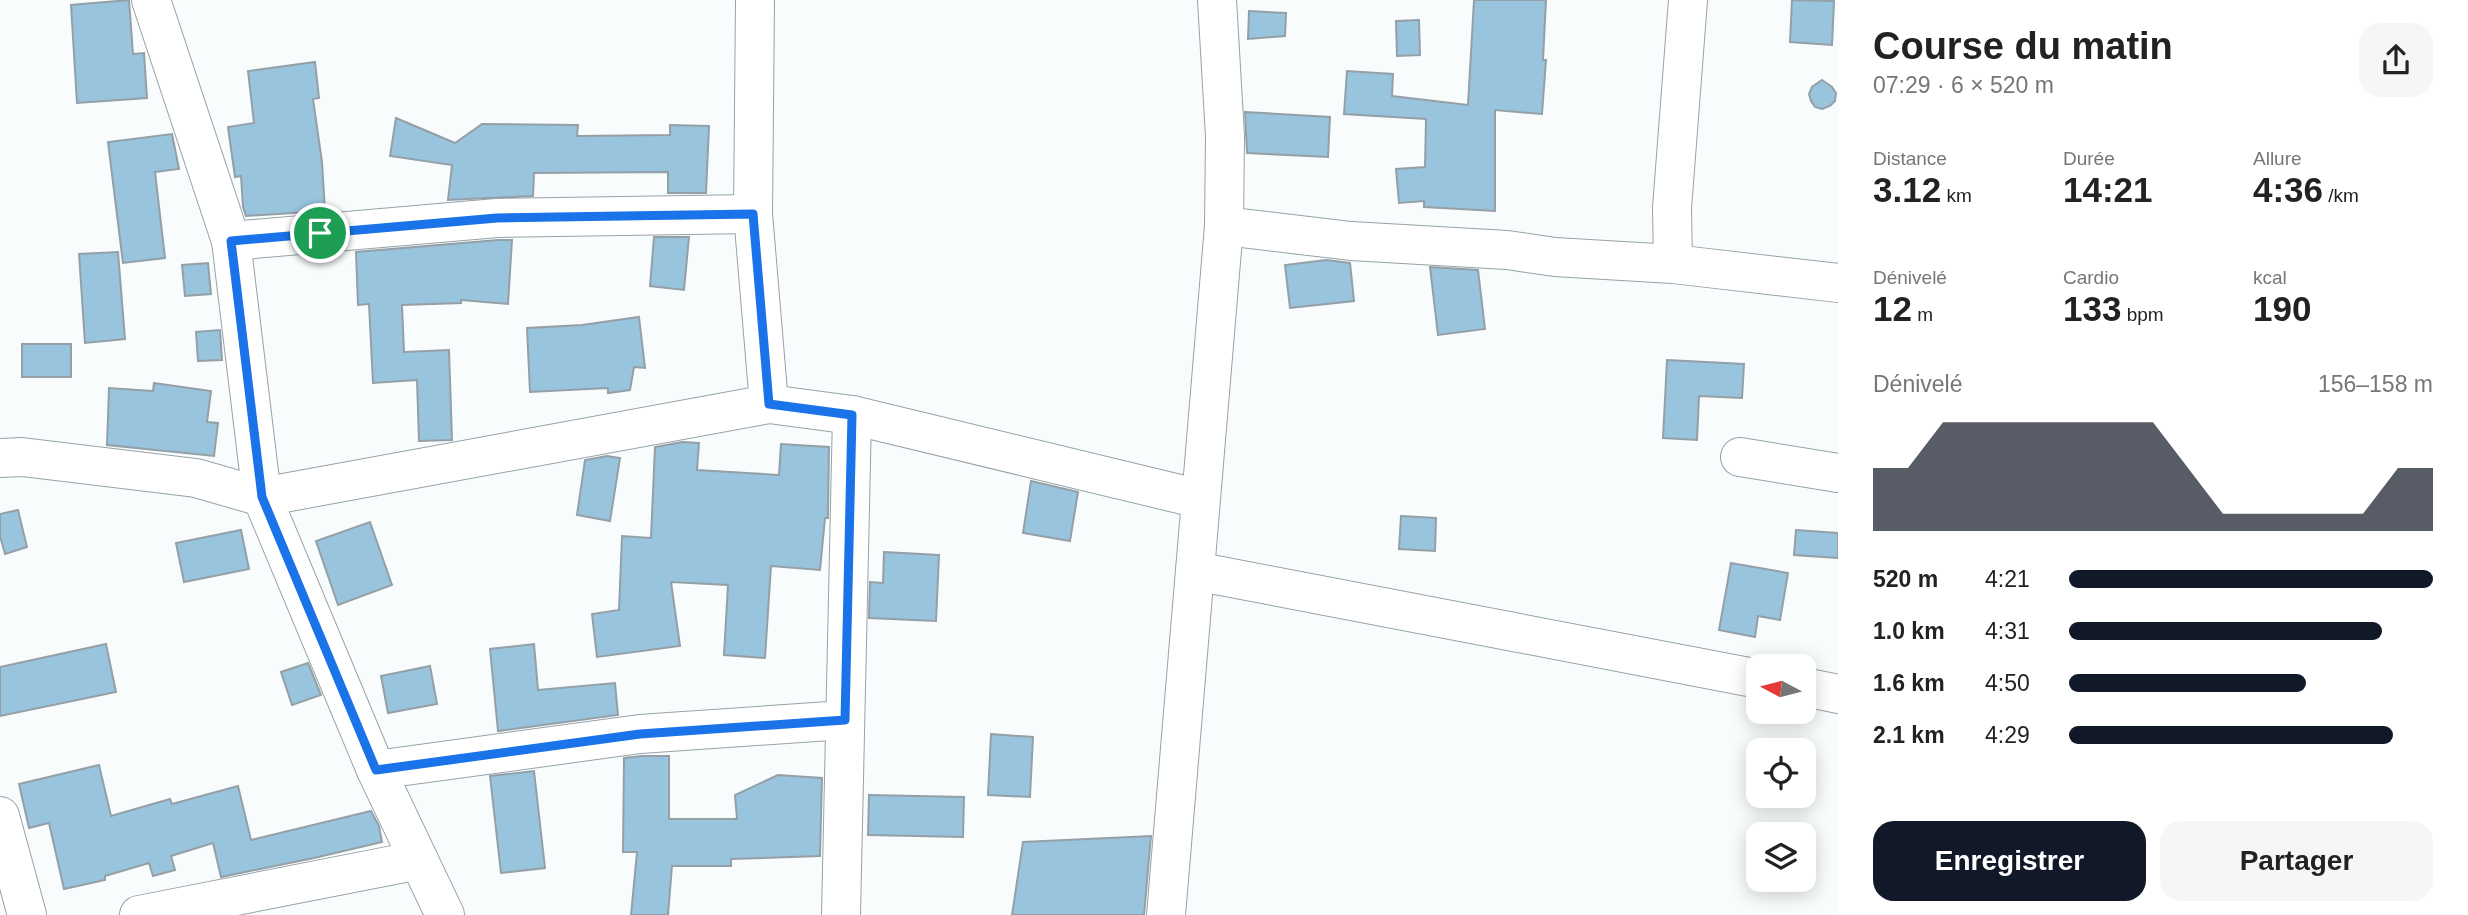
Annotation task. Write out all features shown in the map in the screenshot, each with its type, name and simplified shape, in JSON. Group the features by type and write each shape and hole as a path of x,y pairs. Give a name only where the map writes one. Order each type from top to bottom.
{"street":[{"path":"151,0 231,241 262,497 376,770 445,915"},
{"path":"755,0 753,214 769,404"},
{"path":"1166,915 1224,226 1225,136 1217,0"},
{"path":"1673,264 1672,208 1688,0"},
{"path":"231,241 497,218 753,214"},
{"path":"1224,226 1351,240 1673,264 1838,283"},
{"path":"0,458 22,457 196,478 262,497 769,404 852,415 1200,499"},
{"path":"841,915 852,415"},
{"path":"1740,457 1838,472"},
{"path":"1195,570 1746,676"},
{"path":"1816,689 1838,694"},
{"path":"376,770 640,734 845,720"},
{"path":"0,816 27,915"},
{"path":"139,915 419,860"}],"building":[{"path":"129,0 133,54 144,53 147,98 77,103 71,5"},
{"path":"1474,0 1546,0 1543,60 1546,60 1542,114 1495,110 1495,211 1424,207 1424,201 1399,203 1396,169 1425,167 1426,119 1344,114 1347,71 1393,74 1392,96 1468,105"},
{"path":"1792,0 1834,1 1832,45 1790,42"},
{"path":"1249,11 1286,13 1285,36 1248,39"},
{"path":"1419,20 1420,55 1397,56 1396,21"},
{"path":"315,62 319,98 313,99 322,162 325,211 246,216 241,176 235,177 228,127 254,123 248,71"},
{"path":"1822,80 1836,93 1835,101 1822,109 1815,107 1809,94 1812,87"},
{"path":"1245,112 1330,117 1328,157 1247,153"},
{"path":"396,118 455,143 482,124 578,125 577,136 670,135 670,125 709,126 706,193 668,193 668,172 534,173 533,196 448,200 452,165 390,156"},
{"path":"172,134 179,169 155,172 165,258 123,263 108,142"},
{"path":"654,237 689,237 684,290 650,286"},
{"path":"512,240 508,304 461,300 461,303 402,305 404,352 449,350 452,440 419,441 417,380 373,383 369,304 358,305 356,252"},
{"path":"118,252 125,339 85,343 79,254"},
{"path":"1326,260 1350,263 1354,301 1290,308 1285,265"},
{"path":"208,263 211,294 185,296 182,265"},
{"path":"1430,267 1478,270 1485,329 1438,335"},
{"path":"639,317 645,368 634,367 630,390 608,393 608,388 530,392 527,328 582,325"},
{"path":"220,330 222,360 198,361 196,332"},
{"path":"22,344 71,344 71,377 22,377"},
{"path":"1667,360 1744,364 1742,398 1699,396 1697,440 1663,438"},
{"path":"154,383 211,391 207,422 218,423 214,456 107,445 109,388 153,391"},
{"path":"682,442 699,443 697,470 779,475 781,444 829,447 828,518 825,518 820,570 771,566 765,658 724,655 728,585 671,582 680,646 597,657 592,614 619,610 622,536 651,538 655,447"},
{"path":"607,456 620,458 610,521 577,515 585,460"},
{"path":"1031,481 1078,492 1070,541 1023,533"},
{"path":"18,510 27,547 5,554 0,536 0,514"},
{"path":"1401,516 1436,518 1435,551 1399,549"},
{"path":"370,522 392,585 338,605 316,541"},
{"path":"241,530 249,569 184,582 176,543"},
{"path":"1796,530 1838,533 1838,558 1794,555"},
{"path":"884,552 939,555 936,621 869,618 870,582 883,583"},
{"path":"1731,563 1788,573 1780,620 1758,616 1755,637 1719,630"},
{"path":"106,644 116,692 0,716 0,667"},
{"path":"534,644 538,690 615,683 618,715 498,731 490,649"},
{"path":"308,663 321,695 292,705 281,672"},
{"path":"430,666 437,704 388,713 381,676"},
{"path":"991,734 1033,737 1030,797 988,795"},
{"path":"669,756 669,819 737,819 735,795 778,775 822,778 820,856 731,859 731,866 672,866 668,915 631,915 637,852 623,852 624,758"},
{"path":"99,765 111,816 170,799 172,804 238,786 251,840 371,811 379,826 382,842 221,877 213,843 171,856 175,870 153,876 149,863 105,876 105,880 64,889 49,823 29,828 19,784"},
{"path":"534,771 545,868 501,873 490,776"},
{"path":"869,795 964,797 963,837 868,835"},
{"path":"1151,836 1144,915 1012,915 1023,842"}],"route":[{"path":"753,214 769,404 852,415 845,720 640,734 376,770 262,497 231,241 320,233 497,218 753,214"}]}
